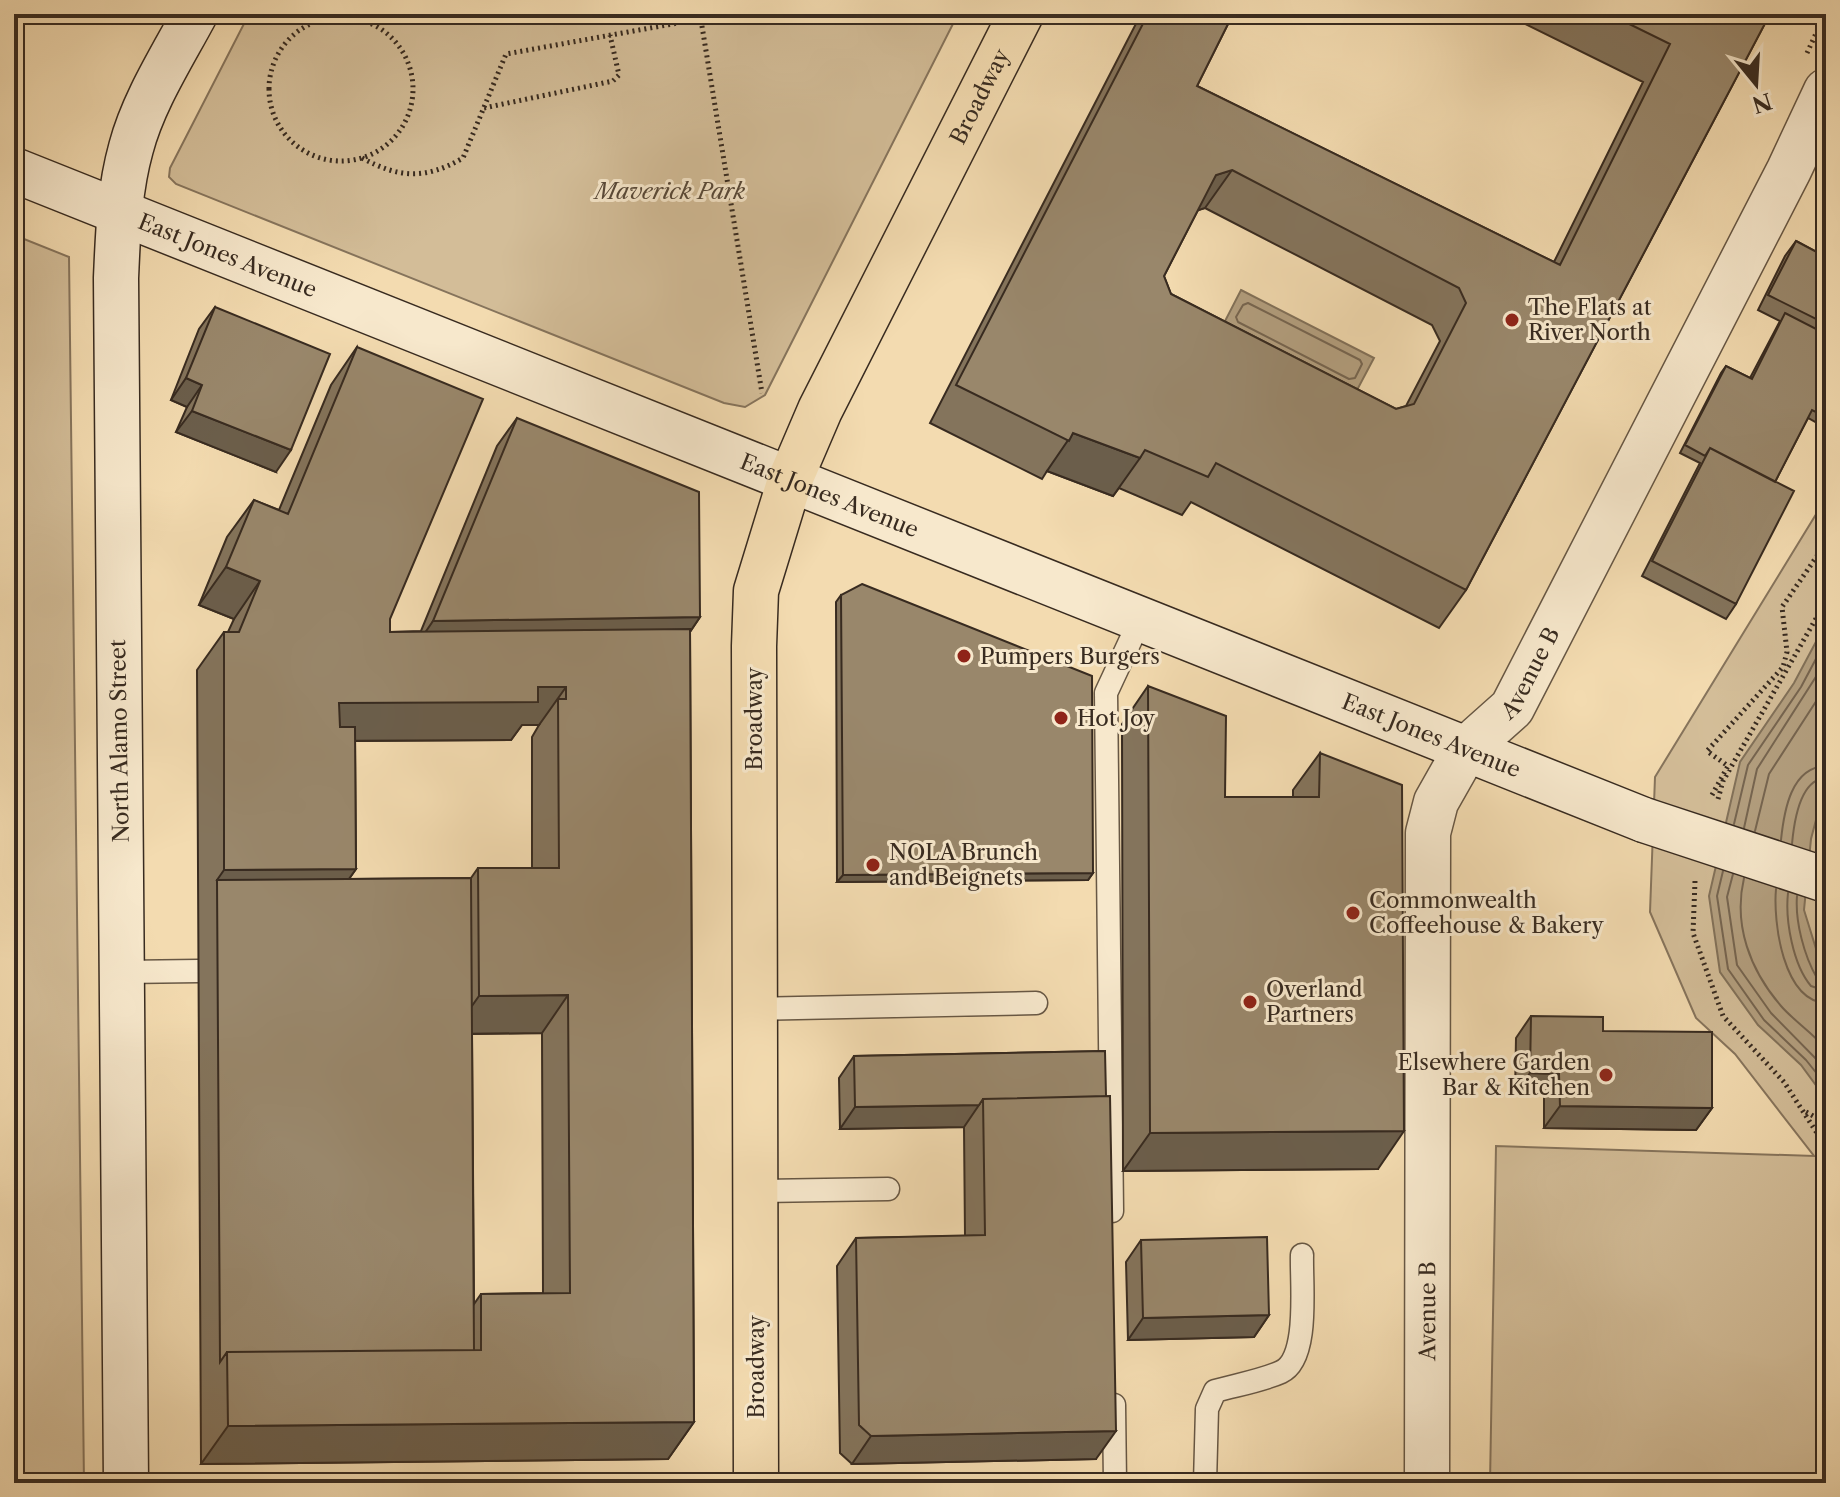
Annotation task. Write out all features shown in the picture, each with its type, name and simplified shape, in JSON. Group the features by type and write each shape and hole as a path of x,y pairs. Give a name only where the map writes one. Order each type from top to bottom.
{"main road":[{"name":"Broadway","path":"756,1483 756,591 790,480 820,410 1021,14"}],"street":[{"name":"North Alamo Street","path":"126,1483 123,972 113,327 119,210 131,147 155,89 195,14"},
{"name":"Avenue B","path":"1427,1483 1428,833 1436,802 1466,749 1512,708 1789,170 1826,91"},
{"name":"East Jones Avenue","path":"14,170 1644,820 1826,880"}],"lane":[{"path":"1112,1230 1106,693 1140,620"},
{"path":"123,972 199,971"},
{"path":"754,1009 1036,1003"},
{"path":"755,1191 888,1189"},
{"path":"1205,1483 1207,1409 1215,1391 1283,1371 1294,1361 1301,1341 1302,1255"},
{"path":"1114,1388 1115,1483"}],"path":[{"path":"362,158 384,148 402,129 413,106 414,81 408,57 393,37 372,23 347,17 324,18 302,27 285,42 274,63 268,85 271,108 280,129 296,146 316,157 339,162 362,158 393,175 411,176 463,158 506,54 700,16 762,393"},
{"path":"484,108 613,81 619,75 610,35"},
{"path":"1712,795 1728,766 1707,751 1783,667 1787,652 1782,607 1826,543"},
{"path":"1802,1110 1826,1123"}],"green space":[{"name":"Maverick Park","path":"249,14 958,14 765,395 745,407 724,403 176,184 169,177 170,168"},
{"path":"14,235 69,257 84,1483 14,1483"},
{"path":"1826,498 1826,1483 1490,1483 1496,1146 1814,1156 1735,1054 1696,1018 1650,912 1655,777"}],"water":[{"path":"1241,290 1374,358 1356,392 1224,323"},
{"path":"1826,623 1826,782 1811,839 1804,910 1826,981 1826,1099 1801,1065 1758,1025 1720,972 1709,896 1740,762 1794,683"}],"building":[{"name":"The Flats at River North","path":"1148,14 1233,14 1197,86 1560,265 1670,44 1609,14 1770,14 1466,590 1216,463 1208,477 1145,450 1140,458 1073,433 1069,441 956,385","holes":["1232,170 1459,288 1466,303 1414,404 1396,409 1171,294 1164,276 1216,175"]},
{"path":"1796,241 1826,257 1826,324 1768,295"},
{"path":"215,307 330,354 291,450 192,411 202,385 186,378"},
{"path":"1785,313 1826,334 1826,417 1812,410 1775,482 1710,448 1705,456 1685,445 1726,366 1752,379"},
{"path":"357,347 483,399 390,619 390,632 690,629 694,1422 228,1426 227,1352 481,1350 481,1294 570,1293 568,995 479,996 478,868 559,868 558,699 566,699 566,687 538,687 538,702 339,703 340,727 355,727 356,869 224,870 224,632 239,632 260,581 226,567 254,500 288,514"},
{"path":"517,418 699,492 700,617 433,621"},
{"path":"1710,448 1794,491 1736,604 1652,561"},
{"path":"862,584 1092,676 1093,873 843,875 841,595"},
{"name":"Overland Partners","path":"1148,686 1226,716 1225,797 1319,797 1320,753 1402,785 1404,1131 1150,1133"},
{"path":"471,878 474,1350 227,1352 220,1362 217,880"},
{"name":"Elsewhere Garden Bar & Kitchen","path":"1531,1016 1603,1017 1603,1031 1712,1032 1712,1108 1560,1106 1559,1074 1530,1073"},
{"path":"1105,1051 1106,1096 983,1099 979,1105 855,1107 854,1056"},
{"path":"1110,1096 1116,1431 871,1436 859,1425 856,1238 985,1235 983,1099"},
{"path":"1267,1237 1269,1315 1143,1318 1141,1240"}],"place":[{"name":"The Flats at River North","path":"1512,320"},
{"name":"Pumpers Burgers","path":"964,656"},
{"name":"Hot Joy","path":"1061,718"},
{"name":"NOLA Brunch and Beignets","path":"873,865"},
{"name":"Commonwealth Coffeehouse & Bakery","path":"1353,913"},
{"name":"Overland Partners","path":"1250,1002"},
{"name":"Elsewhere Garden Bar & Kitchen","path":"1606,1075"}]}
